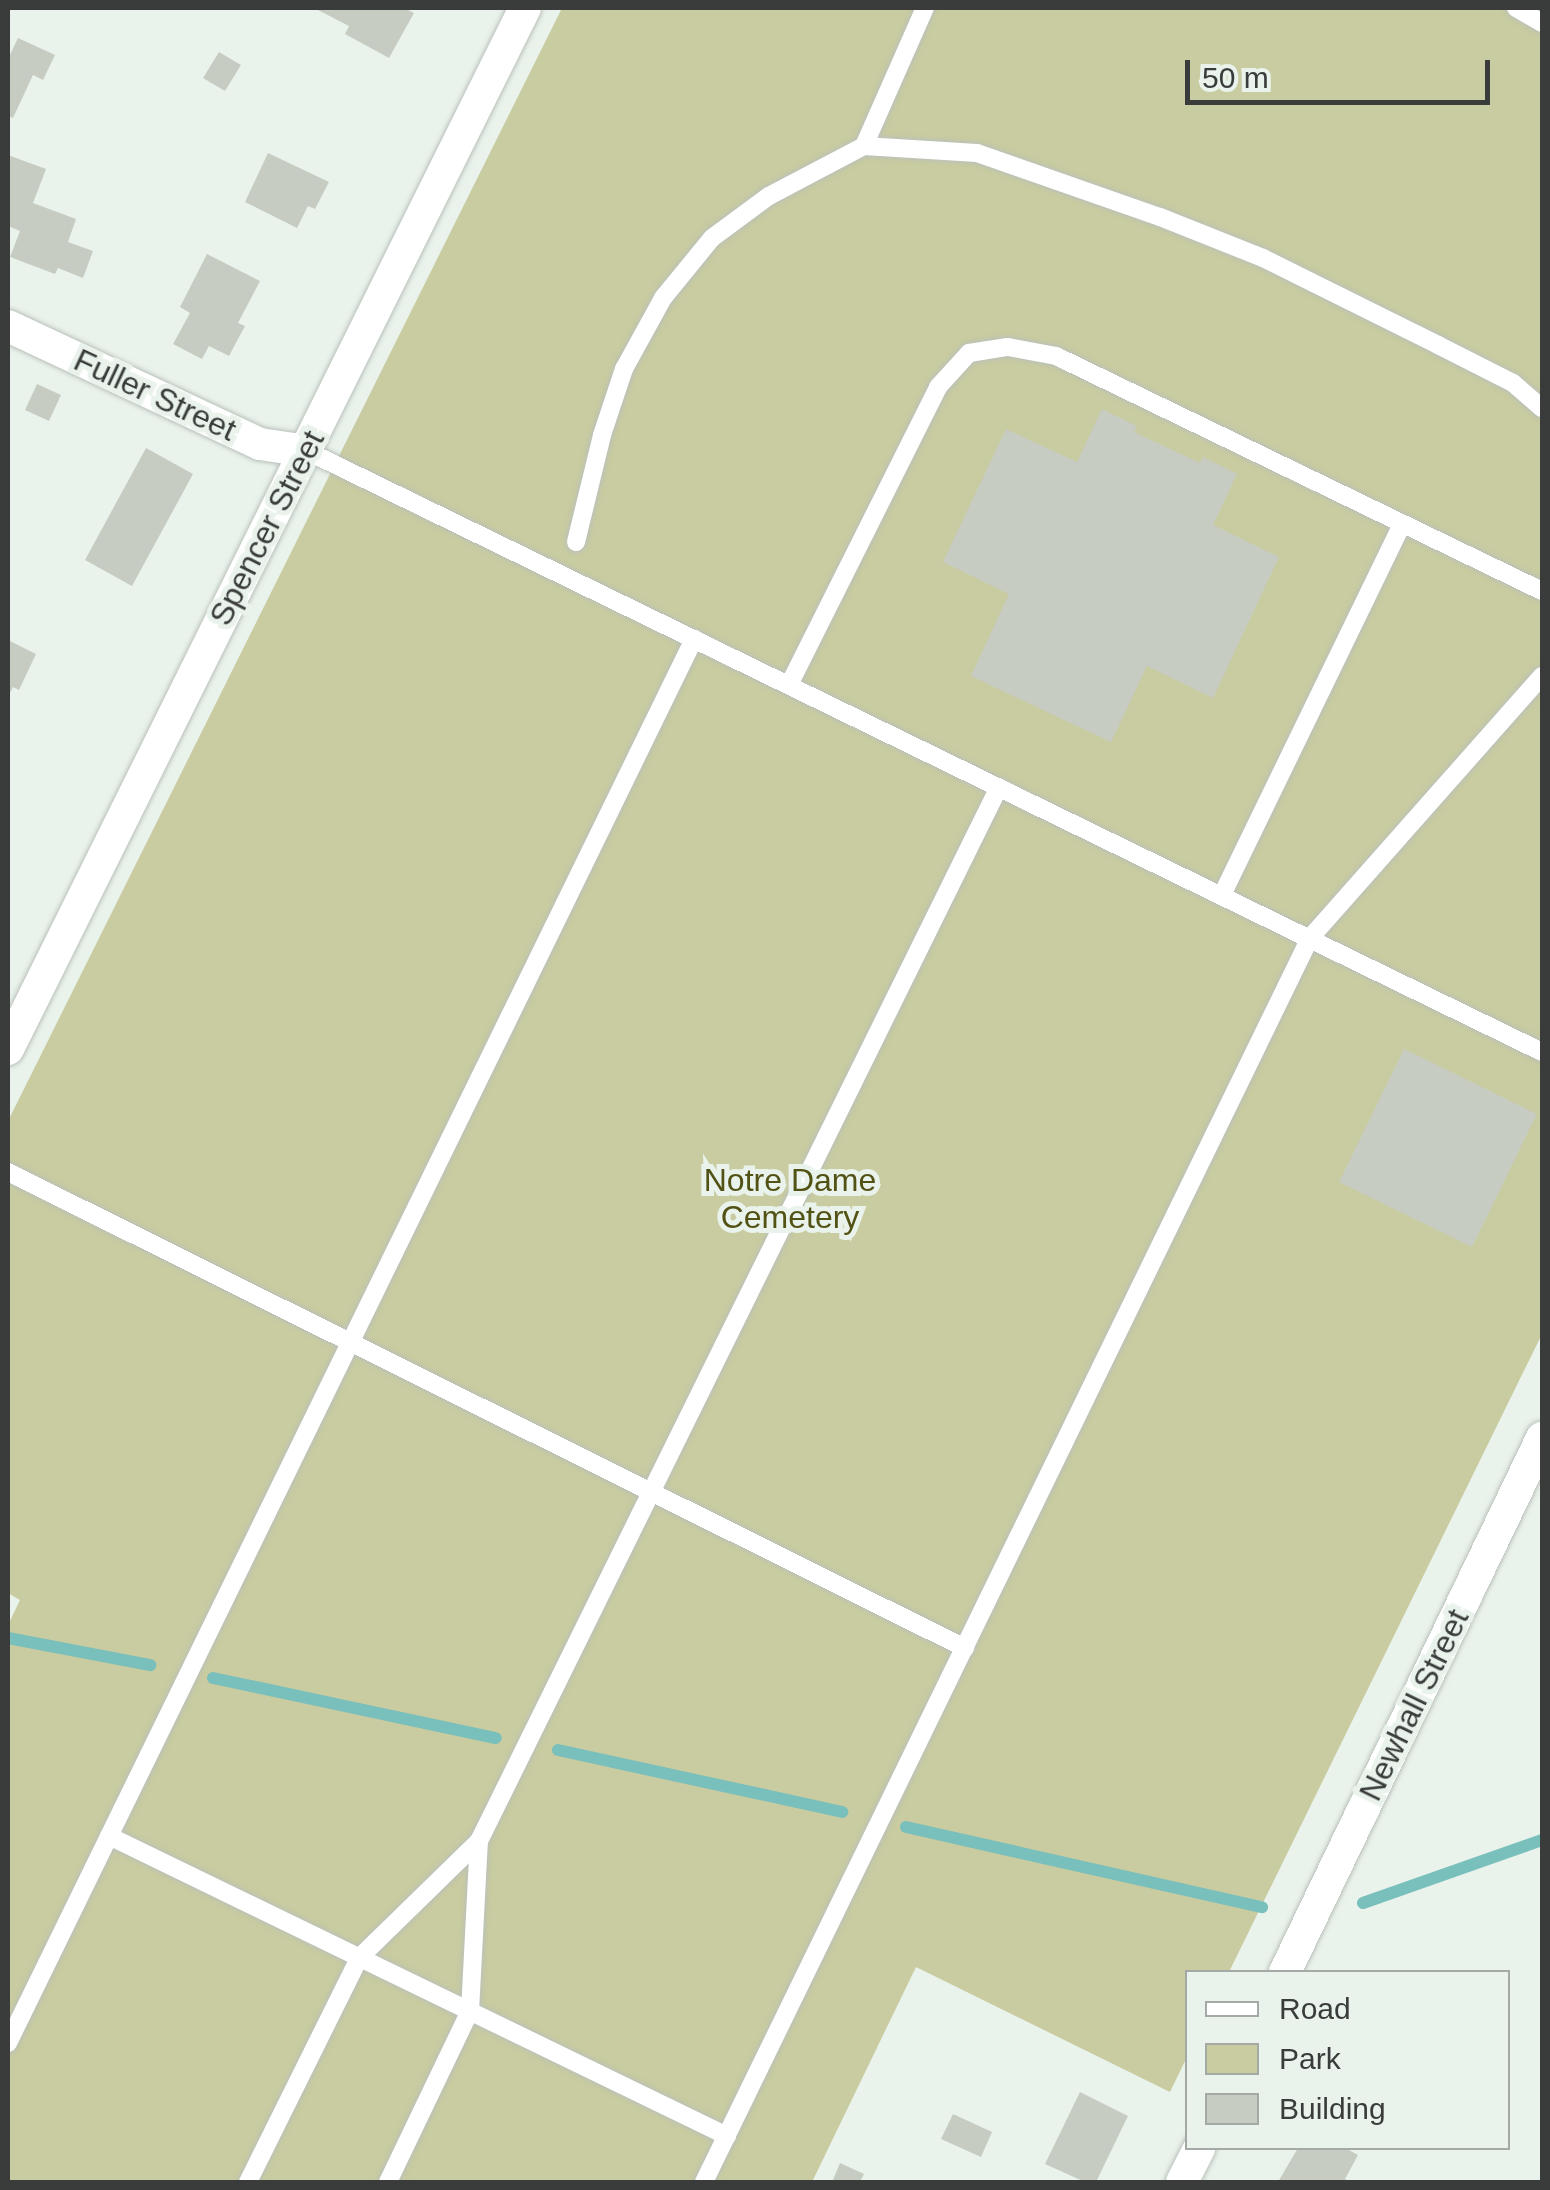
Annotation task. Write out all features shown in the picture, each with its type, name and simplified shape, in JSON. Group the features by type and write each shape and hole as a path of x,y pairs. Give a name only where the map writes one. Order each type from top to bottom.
{"street":[{"name":"Spencer Street","path":"8,1049 525,8"},
{"name":"Fuller Street","path":"8,326 260,444 307,450"},
{"name":"Newhall Street","path":"1286,1970 1542,1438"},
{"path":"1182,2182 1198,2150"}],"lane":[{"path":"864,146 924,8"},
{"path":"1516,8 1542,23"},
{"path":"576,542 602,436 624,369 663,298 712,238 769,196 864,146 976,153 1160,216 1262,258 1438,345 1512,383 1542,408"},
{"path":"790,685 938,387 969,353 1008,347 1056,356 1542,591"},
{"path":"307,450 1542,1052"},
{"path":"1222,895 1402,525"},
{"path":"8,2042 694,639"},
{"path":"704,2182 1310,938 1542,676"},
{"path":"248,2182 359,1958 480,1840 999,787"},
{"path":"8,1172 965,1648"},
{"path":"109,1836 726,2136"},
{"path":"388,2182 470,2011 480,1840"}],"green space":[{"name":"Notre Dame Cemetery","path":"562,8 1542,8 1542,1334 1230,1970 1185,1970 1185,2061 1170,2092 916,1967 812,2182 8,2182 8,1625 20,1600 8,1593 8,1121"}],"building":[{"path":"314,8 404,8 414,13 389,58 345,34 349,26"},
{"path":"18,38 55,55 43,80 33,75 13,118 8,116 8,59"},
{"path":"219,52 241,65 225,91 203,78"},
{"path":"268,153 329,182 315,209 308,206 297,228 245,202"},
{"path":"8,155 46,169 33,203 76,219 68,242 93,251 83,278 58,268 55,274 10,257 20,231 8,226"},
{"path":"207,254 260,281 238,323 245,326 229,356 209,346 202,359 173,344 190,313 180,307"},
{"path":"37,384 61,395 49,421 25,410"},
{"path":"1102,409 1137,426 1134,432 1200,463 1203,457 1237,474 1213,525 1279,557 1213,698 1147,666 1111,742 971,676 1009,594 943,562 1006,429 1077,462"},
{"path":"146,448 193,474 132,586 85,560"},
{"path":"8,640 36,654 19,690 13,687 8,697"},
{"path":"1404,1049 1537,1114 1472,1247 1339,1182"},
{"path":"1080,2092 1128,2116 1096,2182 1085,2182 1045,2164"},
{"path":"953,2114 992,2132 981,2157 941,2139"},
{"path":"1297,2150 1349,2150 1358,2155 1345,2179 1351,2182 1278,2182"},
{"path":"840,2163 864,2174 860,2182 832,2182"}],"waterway":[{"path":"8,1638 150,1665"},
{"path":"213,1678 496,1738"},
{"path":"558,1750 842,1812"},
{"path":"906,1827 1262,1907"},
{"path":"1363,1903 1542,1840"}]}
